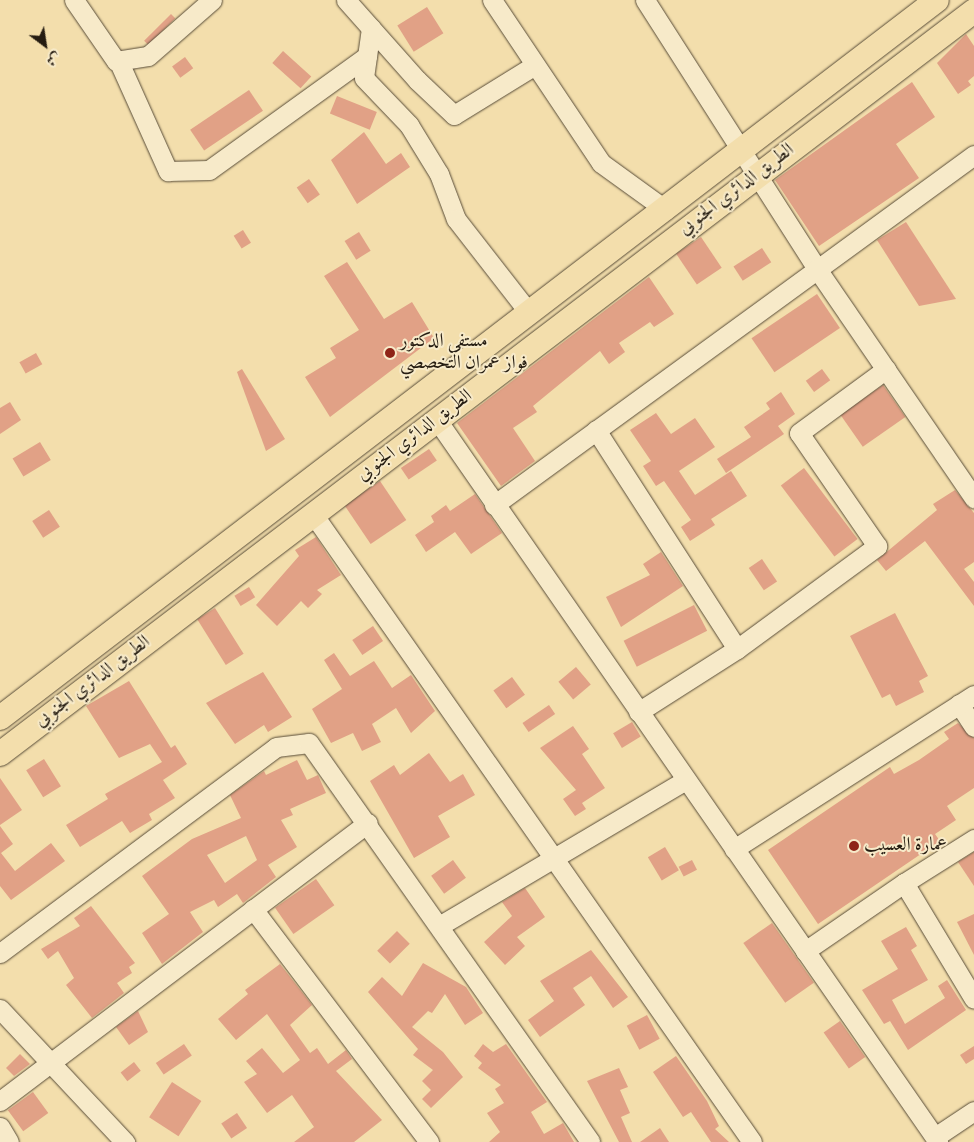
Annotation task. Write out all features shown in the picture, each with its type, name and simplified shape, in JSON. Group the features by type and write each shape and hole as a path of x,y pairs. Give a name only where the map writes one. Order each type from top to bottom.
{"main road":[{"name":"الطريق الدائري الجنوبي","path":"1,716 666,210 937,0"},
{"name":"الطريق الدائري الجنوبي","path":"0,754 756,175 974,11"}],"street":[{"path":"74,0 118,60 168,171 208,170 367,56"},
{"path":"118,60 148,56 212,0"},
{"path":"346,0 454,115 535,65"},
{"path":"492,0 601,163 666,210"},
{"path":"645,0 817,269 974,498"},
{"path":"371,28 364,78 409,125 439,174 456,219 530,314"},
{"path":"494,505 974,155"},
{"path":"638,712 737,649 877,546 799,433 886,369"},
{"path":"437,420 494,505 937,1140 974,1111"},
{"path":"596,430 737,649"},
{"path":"314,514 752,1142"},
{"path":"734,849 966,700 974,727"},
{"path":"0,953 276,747 309,743 368,823 590,1142"},
{"path":"439,926 555,860 686,780"},
{"path":"0,1101 49,1061 368,823"},
{"path":"805,951 904,883 974,838"},
{"path":"904,883 974,999"},
{"path":"253,909 429,1142"},
{"path":"0,1009 125,1142"},
{"path":"0,1128 9,1142"}],"building":[{"path":"427,7 443,33 414,52 397,26"},
{"path":"171,14 175,18 148,45 144,41"},
{"path":"966,34 974,46 974,76 968,81 971,85 958,94 937,63"},
{"path":"283,51 311,76 301,88 272,63"},
{"path":"185,57 193,68 180,78 172,66"},
{"path":"912,82 935,117 896,144 919,178 819,246 775,180"},
{"path":"249,90 263,111 204,150 190,130"},
{"path":"337,96 377,112 370,130 330,114"},
{"path":"364,132 386,164 401,153 410,167 357,204 331,160"},
{"path":"309,179 320,195 308,203 297,188"},
{"path":"906,222 956,299 919,306 877,240"},
{"path":"243,230 251,243 242,249 234,236"},
{"path":"359,232 371,251 356,260 345,241"},
{"path":"701,237 722,268 697,284 676,254"},
{"path":"762,248 771,262 743,281 733,267"},
{"path":"347,262 384,319 412,302 434,338 330,417 305,377 336,358 330,348 359,330 324,276"},
{"path":"649,277 674,314 654,327 650,322 619,343 625,352 609,364 600,351 533,406 537,412 513,428 535,461 501,486 457,423"},
{"path":"817,294 840,328 774,372 752,338"},
{"path":"36,353 42,364 26,374 19,362"},
{"path":"242,369 285,439 266,451 237,372"},
{"path":"822,369 830,380 814,392 806,381"},
{"path":"883,385 905,417 863,447 840,415"},
{"path":"781,392 795,414 778,426 784,434 726,473 717,459 751,437 744,427 770,409 766,403"},
{"path":"10,402 21,420 0,434 0,408"},
{"path":"656,413 671,434 695,418 715,447 679,471 695,495 731,471 747,496 711,519 715,525 690,541 681,527 691,520 664,481 656,486 643,466 651,461 630,430"},
{"path":"40,442 51,460 23,476 13,458"},
{"path":"429,449 437,461 409,480 401,468"},
{"path":"804,468 858,539 834,557 781,485"},
{"path":"380,481 406,520 371,544 344,505"},
{"path":"955,490 974,513 974,562 964,569 974,582 974,606 925,541 886,571 877,560 937,510 933,504"},
{"path":"475,494 502,533 471,554 455,532 426,552 415,535 434,522 431,516 446,505 450,511"},
{"path":"49,510 60,527 43,538 32,521"},
{"path":"316,537 341,575 317,590 322,594 308,608 301,601 277,626 256,605 299,556 295,550"},
{"path":"661,552 683,586 621,627 606,597 650,575 643,564"},
{"path":"762,559 777,581 764,590 749,568"},
{"path":"249,587 255,597 241,606 234,596"},
{"path":"694,605 707,631 637,667 624,641"},
{"path":"215,608 244,654 226,665 197,619"},
{"path":"895,613 928,676 919,681 924,692 896,706 890,694 882,698 850,636"},
{"path":"373,626 383,641 362,655 352,640"},
{"path":"334,653 350,676 374,661 392,688 411,675 435,711 411,733 396,708 372,724 381,742 362,751 353,733 331,743 312,709 342,689 324,660"},
{"path":"576,667 591,685 573,699 558,682"},
{"path":"263,672 292,717 268,732 264,725 235,744 206,703"},
{"path":"512,677 525,695 506,708 493,691"},
{"path":"129,681 171,748 175,745 187,764 163,780 175,798 149,814 152,820 130,833 122,821 80,847 66,825 108,799 105,794 162,762 150,744 119,758 86,706"},
{"path":"549,705 555,714 529,732 522,723"},
{"path":"632,722 641,737 622,748 613,733"},
{"name":"عمارة العسيب","path":"958,723 974,738 974,788 947,806 956,820 935,834 940,841 818,924 768,850 890,767 894,774 919,760 949,739 944,732"},
{"path":"573,726 589,749 582,754 605,788 582,803 586,809 575,816 563,799 576,790 540,748"},
{"path":"429,753 450,782 463,774 475,795 438,816 450,837 414,858 370,781 394,765 400,775"},
{"path":"44,759 61,786 43,797 26,770"},
{"path":"297,760 307,780 318,775 326,793 290,809 293,815 281,820 297,847 268,865 276,877 243,903 237,894 218,907 214,900 190,912 203,932 162,964 142,933 169,914 142,876 192,839 241,818 230,795 264,771 266,775","holes":["246,836 257,860 225,883 207,855"]},
{"path":"0,778 22,810 0,825"},
{"path":"0,826 13,844 1,853 15,871 51,843 65,861 11,900 0,886"},
{"path":"665,847 679,870 662,880 648,857"},
{"path":"974,852 974,886 958,862"},
{"path":"453,860 466,878 444,894 431,876"},
{"path":"692,860 697,870 684,877 679,867"},
{"path":"316,879 334,905 293,934 275,908"},
{"path":"525,888 545,917 517,937 525,946 505,965 484,942 512,916 502,902"},
{"path":"91,906 135,963 129,967 132,973 117,983 124,993 92,1018 66,985 74,978 58,951 48,959 41,949 80,926 74,918"},
{"path":"974,914 974,955 957,922"},
{"path":"772,923 814,983 785,1003 743,943"},
{"path":"906,927 917,946 911,950 928,980 892,1000 905,1024 945,998 938,986 947,980 966,1010 908,1050 890,1021 884,1024 862,990 898,969 881,941"},
{"path":"397,931 410,944 390,964 377,951"},
{"path":"591,950 628,997 613,1008 591,976 573,988 585,1005 540,1037 528,1020 554,1001 540,981"},
{"path":"423,963 466,987 483,1013 465,1025 445,994 432,1013 428,1011 412,1027 443,1052 463,1077 431,1108 422,1099 431,1090 422,1081 433,1070 413,1055 418,1049 368,992 382,977 402,996"},
{"path":"280,964 312,1005 290,1025 310,1053 317,1048 328,1064 346,1050 352,1059 336,1071 382,1120 354,1142 294,1142 314,1127 292,1095 267,1113 244,1082 257,1074 246,1061 262,1048 283,1073 300,1060 267,1014 236,1040 218,1019 248,994 245,990"},
{"path":"138,1011 148,1032 129,1045 116,1027"},
{"path":"647,1015 660,1039 639,1050 627,1026"},
{"path":"840,1021 865,1057 849,1069 824,1032"},
{"path":"184,1044 192,1056 164,1075 156,1063"},
{"path":"483,1044 493,1052 506,1044 547,1102 531,1112 544,1134 563,1123 574,1142 489,1142 500,1132 487,1113 504,1103 495,1089 501,1085 478,1068 482,1063 474,1056"},
{"path":"974,1046 974,1059 966,1064 960,1055"},
{"path":"20,1054 30,1064 14,1076 6,1068"},
{"path":"676,1056 707,1101 719,1126 715,1129 729,1142 711,1142 691,1112 683,1117 653,1072"},
{"path":"134,1062 141,1071 127,1081 121,1072"},
{"path":"619,1068 628,1087 620,1090 630,1113 621,1117 632,1142 619,1142 587,1081"},
{"path":"172,1082 201,1101 178,1136 149,1117"},
{"path":"33,1092 48,1113 23,1131 8,1110"},
{"path":"237,1113 247,1128 231,1139 221,1124"},
{"path":"660,1128 669,1142 640,1142"}],"place":[{"name":"مستفى الدكتور فواز عمران التخصصي","path":"390,353"},
{"name":"عمارة العسيب","path":"854,846"}]}
